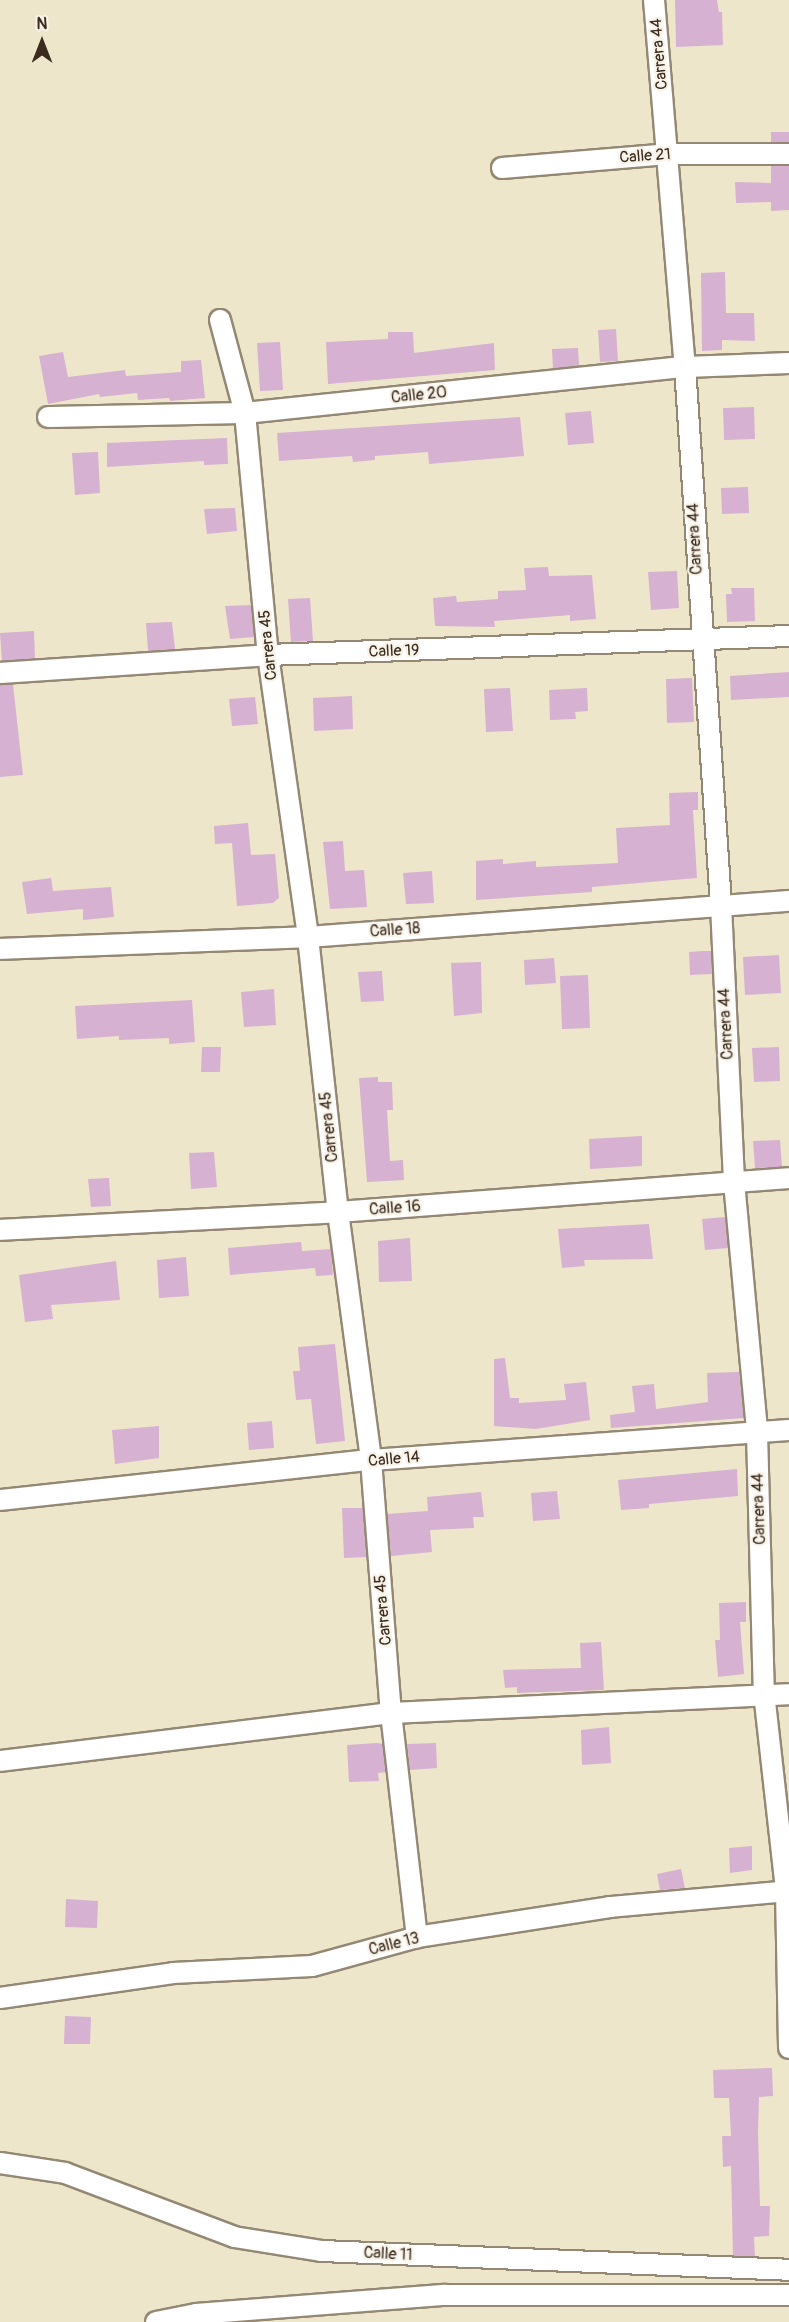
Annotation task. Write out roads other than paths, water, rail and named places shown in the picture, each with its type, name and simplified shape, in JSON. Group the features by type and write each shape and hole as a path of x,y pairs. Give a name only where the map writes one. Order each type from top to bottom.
{"street":[{"name":"Carrera 44","path":"654,0 685,367 701,639 721,905 734,1182 757,1432 764,1693 787,1891 789,2048"},
{"name":"Calle 21","path":"502,168 667,154 789,154"},
{"name":"Carrera 45","path":"220,320 245,414 268,656 308,937 338,1212 371,1460 391,1713 417,1937"},
{"name":"Calle 20","path":"48,417 245,414 685,367 789,363"},
{"name":"Calle 19","path":"0,673 268,656 789,636"},
{"name":"Calle 18","path":"0,949 308,937 789,901"},
{"name":"Calle 16","path":"0,1230 338,1212 789,1178"},
{"name":"Calle 14","path":"0,1500 371,1460 789,1430"},
{"path":"0,1761 391,1713 764,1693 789,1694"},
{"name":"Calle 13","path":"0,1998 173,1973 312,1966 417,1937 610,1907 787,1891"},
{"name":"Calle 11","path":"0,2163 65,2173 234,2237 321,2251 789,2270"},
{"path":"156,2322 196,2313 445,2295 789,2295"}]}
